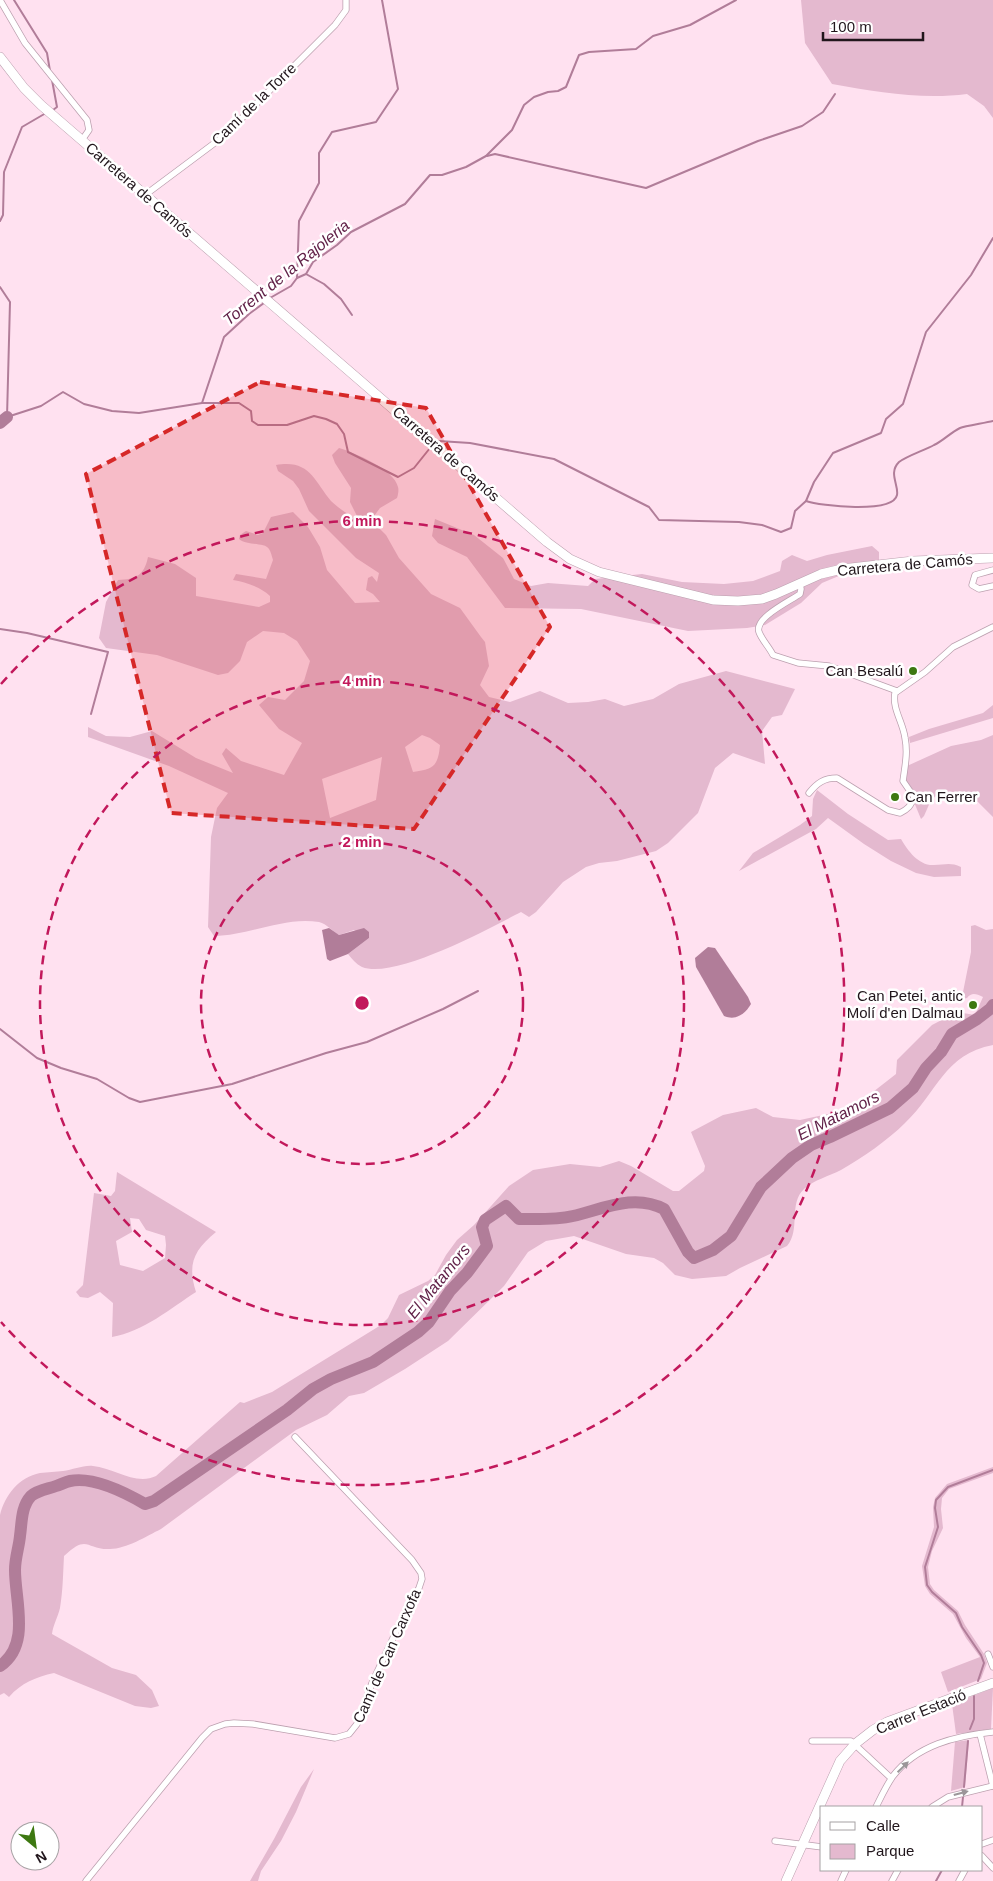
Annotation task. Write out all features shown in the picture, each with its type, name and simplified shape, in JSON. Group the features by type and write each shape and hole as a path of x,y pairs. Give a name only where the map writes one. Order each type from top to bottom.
{"street":[{"path":"0,0 21,36 87,120 89,130 78,137"},
{"name":"Camí de la Torre","path":"145,195 224,136 335,26 346,10 346,0"},
{"name":"Carretera de Camós","path":"0,57 24,88 41,105 547,542 580,564 599,572 714,600 747,601 762,599 785,592 821,574 842,569 922,560 993,558"},
{"path":"993,570 975,575 972,585 979,589 993,586"},
{"path":"800,584 802,589 800,594 774,610 759,624 758,629 773,655 798,663 829,666 897,691"},
{"path":"809,793 814,786 822,781 828,778 837,778 888,810 900,813 907,810 912,804 914,797 903,780 907,755 905,736 894,701 895,693 925,672 953,647 993,627"},
{"name":"Camí de Can Carxofa","path":"86,1881 211,1729 225,1724 253,1724 335,1738 348,1734 357,1724 372,1683 419,1588 422,1579 421,1573 412,1560 295,1438"},
{"path":"988,1654 993,1668"},
{"name":"Carrer Estació","path":"820,1806 840,1762 855,1744 873,1730 887,1722 993,1683"},
{"path":"877,1806 892,1778 907,1762 932,1746 955,1738 993,1732"},
{"path":"934,1806 948,1797 993,1786 980,1734"},
{"path":"812,1741 851,1741 892,1778"},
{"name":"Carrer Estació","path":"786,1881 820,1807"},
{"path":"775,1841 820,1847"},
{"path":"983,1857 993,1868"}],"highlighted area":[{"path":"260,382 426,408 550,627 414,829 171,813 86,474"}],"green space":[{"path":"801,0 993,0 993,118 984,106 967,94 916,96 832,84 805,43"},
{"path":"339,448 382,468 395,480 398,488 397,498 380,508 371,520 386,535 399,558 431,594 460,608 485,642 489,666 480,685 489,697 510,702 540,691 568,703 605,699 624,706 653,699 679,684 726,671 795,689 782,715 772,717 762,731 765,764 733,753 715,768 698,813 668,843 656,851 586,867 563,882 536,912 529,917 521,912 466,940 419,960 377,969 362,967 348,954 369,938 354,930 339,935 325,924 319,922 293,922 240,933 214,936 208,927 211,837 217,808 228,793 169,766 88,737 88,727 106,736 130,737 152,731 196,758 233,773 222,754 226,748 241,761 284,775 302,743 279,729 259,705 268,697 285,700 304,681 310,661 297,641 284,633 263,631 247,642 240,661 228,673 218,675 157,655 106,648 99,638 106,602 118,580 130,579 138,575 144,568 148,557 175,564 196,578 196,596 259,607 270,602 270,596 262,590 233,580 236,574 266,579 273,560 267,547 246,543 239,539 240,535 246,531 258,535 263,533 271,517 293,512 308,527 320,547 327,570 355,603 380,602 373,594 366,590 368,578 372,576 377,582 379,573 356,558 309,511 299,489 293,481 278,471 276,465 296,465 303,468 315,479 331,501 360,522 350,502 351,488 332,455","holes":["422,735 440,745 438,758 430,768 413,772 405,747","382,757 376,800 330,818 322,779"]},
{"path":"435,519 474,535 503,558 514,579 531,586 548,583 588,586 595,579 642,574 682,582 724,584 753,581 780,571 782,561 792,555 807,561 872,546 879,552 879,569 846,573 822,583 801,603 765,625 747,628 688,631 581,609 505,608 467,557 438,543 432,536"},
{"path":"993,705 993,718 910,743 909,737 983,713"},
{"path":"993,735 993,817 978,802 965,801 950,792 940,793 931,800 921,819 904,778 907,766 951,746 981,740"},
{"path":"817,790 848,814 888,840 901,839 911,853 924,863 929,865 957,865 961,867 961,876 934,877 916,873 891,861 828,818 816,829 739,871 753,853 812,816 813,799"},
{"path":"975,925 986,930 993,929 993,1045 976,1050 952,1066 916,1111 898,1130 883,1142 841,1170 804,1189 799,1195 795,1209 793,1232 787,1246 726,1276 692,1279 675,1275 663,1263 654,1258 626,1254 574,1236 546,1241 528,1252 504,1286 448,1341 364,1393 349,1396 327,1415 296,1430 161,1529 123,1547 102,1549 83,1544 78,1545 64,1556 60,1608 52,1634 112,1668 136,1675 152,1690 159,1706 151,1708 135,1706 54,1673 29,1681 9,1697 4,1693 0,1695 0,1515 9,1494 19,1483 32,1475 40,1473 89,1466 101,1467 133,1478 148,1479 156,1476 240,1402 244,1403 272,1392 381,1325 388,1318 399,1295 428,1281 435,1275 457,1240 474,1225 509,1186 533,1170 570,1164 600,1167 619,1161 673,1191 679,1191 704,1171 705,1166 691,1132 723,1115 756,1108 773,1117 800,1120 842,1111 864,1099 896,1074 897,1060 932,1025 957,1012 975,1015 983,997 974,994 963,999 962,997 971,952 971,926"},
{"path":"117,1172 216,1232 202,1245 194,1258 192,1273 196,1292 146,1325 112,1337 113,1303 100,1292 88,1298 80,1297 76,1292 83,1285 94,1193 111,1196 115,1191","holes":["130,1218 139,1219 146,1230 165,1236 166,1245 165,1258 143,1271 120,1265 116,1241 132,1232"]},
{"path":"993,1467 993,1473 949,1489 942,1498 943,1528 932,1551 928,1567 930,1584 934,1590 958,1611 984,1654 987,1663 981,1679 948,1692 941,1672 980,1657 966,1638 953,1614 930,1594 925,1586 922,1566 934,1527 933,1507 935,1498 947,1484"},
{"path":"993,1688 991,1729 956,1734 952,1704"},
{"path":"969,1740 965,1787 951,1791 955,1742"},
{"path":"314,1769 296,1812 281,1841 261,1871 258,1881 250,1881 301,1787"}],"shaded area":[{"path":"329,928 339,935 364,928 369,932 369,938 348,954 330,961 327,959 322,930"},
{"path":"708,947 715,948 748,997 751,1004 740,1016 732,1018 724,1016 696,967 695,958"}],"waterway":[{"path":"14,0 47,53 50,71"},
{"path":"297,278 299,221 319,183 319,153 332,132 376,122 398,89 382,0"},
{"name":"Torrent de la Rajoleria","path":"270,298 291,286 297,278 306,274 313,262 337,245 351,232 405,204 430,175 442,175 466,167 486,156 512,130 524,105 534,97 566,87 579,55 589,52 636,49 653,36 690,25 736,0"},
{"path":"52,80 57,107 53,110"},
{"path":"487,156 495,154 646,188 758,141 802,126 823,112 835,94"},
{"path":"0,221 3,215 4,172 22,127 46,113"},
{"path":"439,441 470,443 554,459 649,507 659,520 739,522 762,525 781,532 791,528 795,511 806,501 814,482 833,453 881,433 886,419 903,404 926,332 971,275 993,238"},
{"path":"306,274 324,284 341,299 352,315"},
{"path":"0,287 10,302 7,417 41,406 63,392 84,404 112,411 139,413 202,403 239,403 251,411 252,421 258,425 287,425 314,416 337,424 344,434 348,452 398,477 414,468 430,448"},
{"name":"Torrent de la Rajoleria","path":"202,403 224,337 264,303"},
{"path":"0,423 7,417"},
{"path":"806,501 826,505 855,507 883,505 893,501 897,495 894,470 899,462 937,443 960,428 993,421"},
{"path":"0,629 27,633 108,652 91,714"},
{"path":"0,1029 37,1058 61,1068 97,1079 129,1098 140,1102 232,1084 326,1053 367,1042 443,1009 478,991"},
{"name":"El Matamors","path":"0,1666 10,1657 18,1635 16,1561 24,1510 28,1500 34,1494 68,1481 79,1480 109,1486 145,1504 154,1501 287,1410 313,1389 331,1379 373,1362 418,1332 429,1322 450,1291 467,1273 487,1246 482,1227 485,1220 506,1206 519,1219 553,1219 630,1202 653,1204 664,1209 688,1252 694,1258 713,1250 731,1236 761,1187 792,1158 811,1145 890,1108 913,1088 926,1068 941,1052 952,1034 977,1019 993,1005"},
{"path":"978,1681 984,1663 981,1655 962,1627 956,1613 932,1592 927,1585 925,1567 938,1527 935,1508 936,1500 948,1487 993,1470"},
{"path":"970,1729 974,1719 974,1696"},
{"path":"964,1787 968,1741"},
{"path":"962,1806 963,1797"},
{"path":"936,1881 941,1871"}],"place":[{"name":"Can Besalú","path":"913,671"},
{"name":"Can Ferrer","path":"895,797"},
{"name":"Can Petei, antic Molí d'en Dalmau","path":"973,1005"}]}
